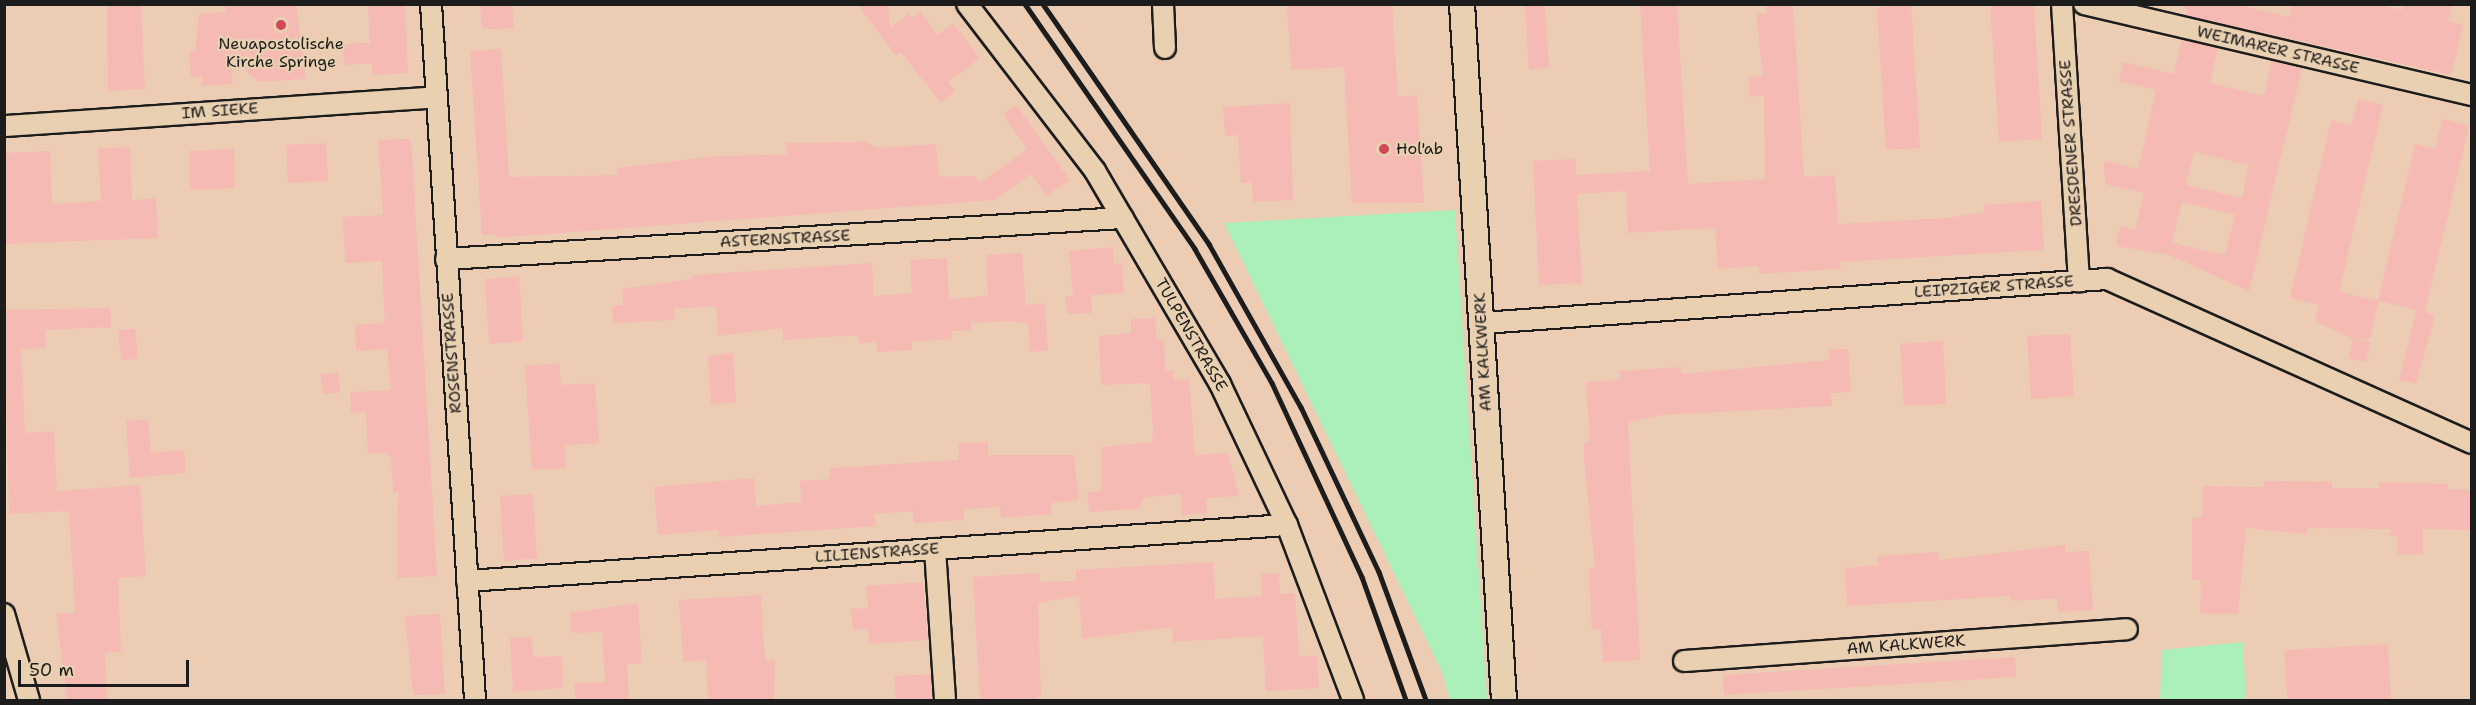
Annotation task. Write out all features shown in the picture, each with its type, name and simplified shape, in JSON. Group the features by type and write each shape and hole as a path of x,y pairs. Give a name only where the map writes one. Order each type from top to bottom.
{"street":[{"name":"ROSENSTRASSE","path":"431,4 435,96 475,700"},
{"name":"TULPENSTRASSE","path":"967,4 1095,171 1220,384 1287,525 1353,700"},
{"path":"1163,4 1165,48"},
{"name":"AM KALKWERK","path":"1462,4 1504,700"},
{"name":"DRESDENER STRASSE","path":"2062,4 2079,281"},
{"name":"WEIMARER STRASSE","path":"2084,4 2472,95"},
{"name":"IM SIEKE","path":"4,126 435,96"},
{"name":"ASTERNSTRASSE","path":"446,259 1123,218"},
{"name":"LEIPZIGER STRASSE","path":"1482,323 2107,279 2138,289 2472,442"},
{"name":"LILIENSTRASSE","path":"467,581 1287,525"},
{"path":"935,549 945,700"},
{"path":"4,615 29,700"},
{"name":"AM KALKWERK","path":"1684,661 2127,629"}],"green space":[{"path":"1455,210 1487,700 1450,700 1442,672 1224,223"},
{"path":"2243,642 2246,700 2160,700 2162,650"}],"building":[{"path":"107,4 141,4 145,89 108,91"},
{"path":"225,4 296,4 306,79 258,82 231,57 233,84 202,86 202,77 191,77 189,51 195,51 199,14 226,12"},
{"path":"368,4 405,4 408,73 372,75 372,63 344,65 343,44 370,43"},
{"path":"480,4 512,4 514,28 482,29"},
{"path":"888,4 890,28 909,13 912,18 920,12 938,35 953,23 980,58 948,82 955,91 941,103 901,52 896,56 859,6"},
{"path":"1287,4 1392,4 1398,97 1417,95 1424,203 1352,203 1344,67 1291,70"},
{"path":"1525,4 1545,4 1549,68 1529,69"},
{"path":"1640,4 1677,4 1688,184 1765,179 1764,96 1750,97 1749,77 1763,76 1756,14 1767,13 1766,4 1793,4 1804,177 1835,175 1838,224 1947,218 1984,212 1984,205 2041,201 2044,250 1840,262 1841,269 1759,274 1759,266 1718,269 1715,228 1628,233 1626,191 1577,194 1582,283 1539,285 1533,161 1576,159 1576,175 1650,171"},
{"path":"1911,4 1920,148 1886,150 1877,7"},
{"path":"1990,4 2034,4 2042,139 1999,142"},
{"path":"2183,4 2236,4 2289,17 2292,4 2376,4 2402,10 2403,4 2452,4 2448,21 2463,25 2451,75 2188,16"},
{"path":"2182,39 2218,48 2210,83 2264,96 2272,60 2302,68 2249,291 2169,255 2116,246 2120,226 2135,230 2144,193 2105,184 2104,161 2138,169 2156,90 2119,81 2123,62 2174,74","holes":["2194,152 2249,165 2242,198 2186,185","2182,202 2235,215 2225,255 2172,243"]},
{"path":"501,49 509,177 618,175 617,168 718,156 787,155 786,143 866,142 878,148 936,144 939,177 974,176 980,183 1027,149 1003,114 1016,105 1070,180 1046,196 1031,174 995,200 496,238 495,234 482,235 470,51"},
{"path":"2358,99 2383,105 2339,292 2378,301 2415,144 2435,149 2442,119 2469,126 2425,312 2435,315 2416,384 2399,380 2416,310 2379,301 2370,339 2351,338 2315,321 2319,305 2290,298 2331,120 2352,125"},
{"path":"1290,103 1293,200 1253,202 1252,182 1241,183 1238,135 1225,136 1223,107"},
{"path":"411,139 437,576 397,578 398,491 393,492 391,458 386,453 368,453 366,412 351,413 350,392 391,390 387,349 356,351 355,325 385,323 382,261 345,263 343,217 383,215 378,140"},
{"path":"326,143 328,181 288,183 286,145"},
{"path":"130,147 132,200 156,198 158,238 4,244 4,153 50,151 52,204 101,201 98,149"},
{"path":"234,149 235,188 190,190 189,151"},
{"path":"1113,247 1114,264 1122,263 1124,293 1091,295 1092,313 1067,314 1065,296 1073,296 1069,251"},
{"path":"1022,253 1026,305 1045,303 1048,350 1030,352 1028,323 1008,321 971,323 971,330 952,331 952,339 912,342 912,350 877,352 876,342 859,343 858,335 783,340 782,328 718,336 716,306 674,309 675,320 613,323 612,306 623,305 622,289 692,279 692,275 872,263 874,296 912,293 910,260 947,258 949,299 988,296 986,255"},
{"path":"519,276 523,341 489,344 485,279"},
{"path":"110,308 111,327 45,330 46,348 21,349 25,433 54,431 57,491 140,485 146,576 118,578 121,652 105,653 107,700 67,700 56,614 75,613 69,511 9,514 4,310"},
{"path":"1155,318 1157,340 1164,339 1165,371 1173,370 1174,380 1189,379 1195,455 1228,453 1239,496 1206,498 1207,513 1182,515 1181,494 1145,497 1138,509 1089,512 1087,492 1101,491 1101,447 1152,442 1153,430 1150,383 1101,385 1099,336 1131,333 1131,319"},
{"path":"135,329 138,359 121,360 118,330"},
{"path":"2070,334 2074,396 2031,399 2027,336"},
{"path":"2353,338 2371,342 2366,362 2348,358"},
{"path":"1943,341 1946,404 1904,406 1900,344"},
{"path":"1848,349 1851,392 1831,393 1832,406 1661,415 1628,422 1640,660 1603,662 1601,629 1592,629 1589,568 1595,568 1584,459 1584,443 1590,442 1586,382 1620,380 1619,371 1681,367 1681,374 1830,360 1829,350"},
{"path":"733,353 736,402 711,405 708,356"},
{"path":"559,363 561,385 595,383 599,443 565,445 566,468 532,470 525,366"},
{"path":"338,373 340,392 323,394 321,374"},
{"path":"148,419 151,453 184,450 186,473 130,478 126,421"},
{"path":"988,442 988,455 1074,455 1079,500 1051,503 1052,514 1001,518 1000,507 964,509 964,520 914,523 913,511 874,514 876,526 719,537 718,530 658,535 654,487 754,478 756,506 801,502 800,481 830,479 830,468 959,460 958,443"},
{"path":"2264,481 2332,482 2332,488 2379,488 2379,482 2448,484 2448,489 2472,490 2472,530 2423,529 2423,554 2397,554 2397,536 2390,536 2391,529 2307,528 2307,534 2246,528 2238,614 2200,614 2201,580 2192,580 2192,518 2202,518 2203,486 2264,487"},
{"path":"533,494 537,558 504,561 500,496"},
{"path":"2065,545 2065,552 2089,551 2093,610 2058,612 2057,598 2011,601 2010,596 1847,606 1845,568 1878,565 1878,556 1939,552 1939,560"},
{"path":"1213,562 1215,599 1262,596 1261,574 1279,573 1280,594 1295,593 1299,656 1317,655 1319,688 1266,691 1263,636 1173,642 1172,627 1082,639 1079,596 1038,603 1041,695 1035,700 980,700 973,577 1039,573 1040,582 1076,581 1076,570"},
{"path":"923,582 928,640 869,644 868,629 853,630 851,609 868,608 866,586"},
{"path":"761,595 765,661 775,660 774,700 708,699 706,660 683,662 679,600"},
{"path":"638,603 642,663 627,664 629,700 575,700 574,683 605,682 602,632 571,633 570,613"},
{"path":"440,614 445,694 413,695 405,616"},
{"path":"532,637 533,657 562,656 563,688 513,692 510,638"},
{"path":"2388,644 2391,700 2287,700 2284,650"},
{"path":"2015,657 2016,677 1724,695 1723,675"},
{"path":"931,674 932,700 896,700 894,676"}],"railway":[{"path":"1025,4 1195,249 1272,383 1362,577 1406,700"},
{"path":"1043,4 1209,244 1301,407 1379,572 1426,700"}],"place":[{"name":"Neuapostolische Kirche Springe","path":"281,25"},
{"name":"Hol'ab","path":"1384,149"}]}
